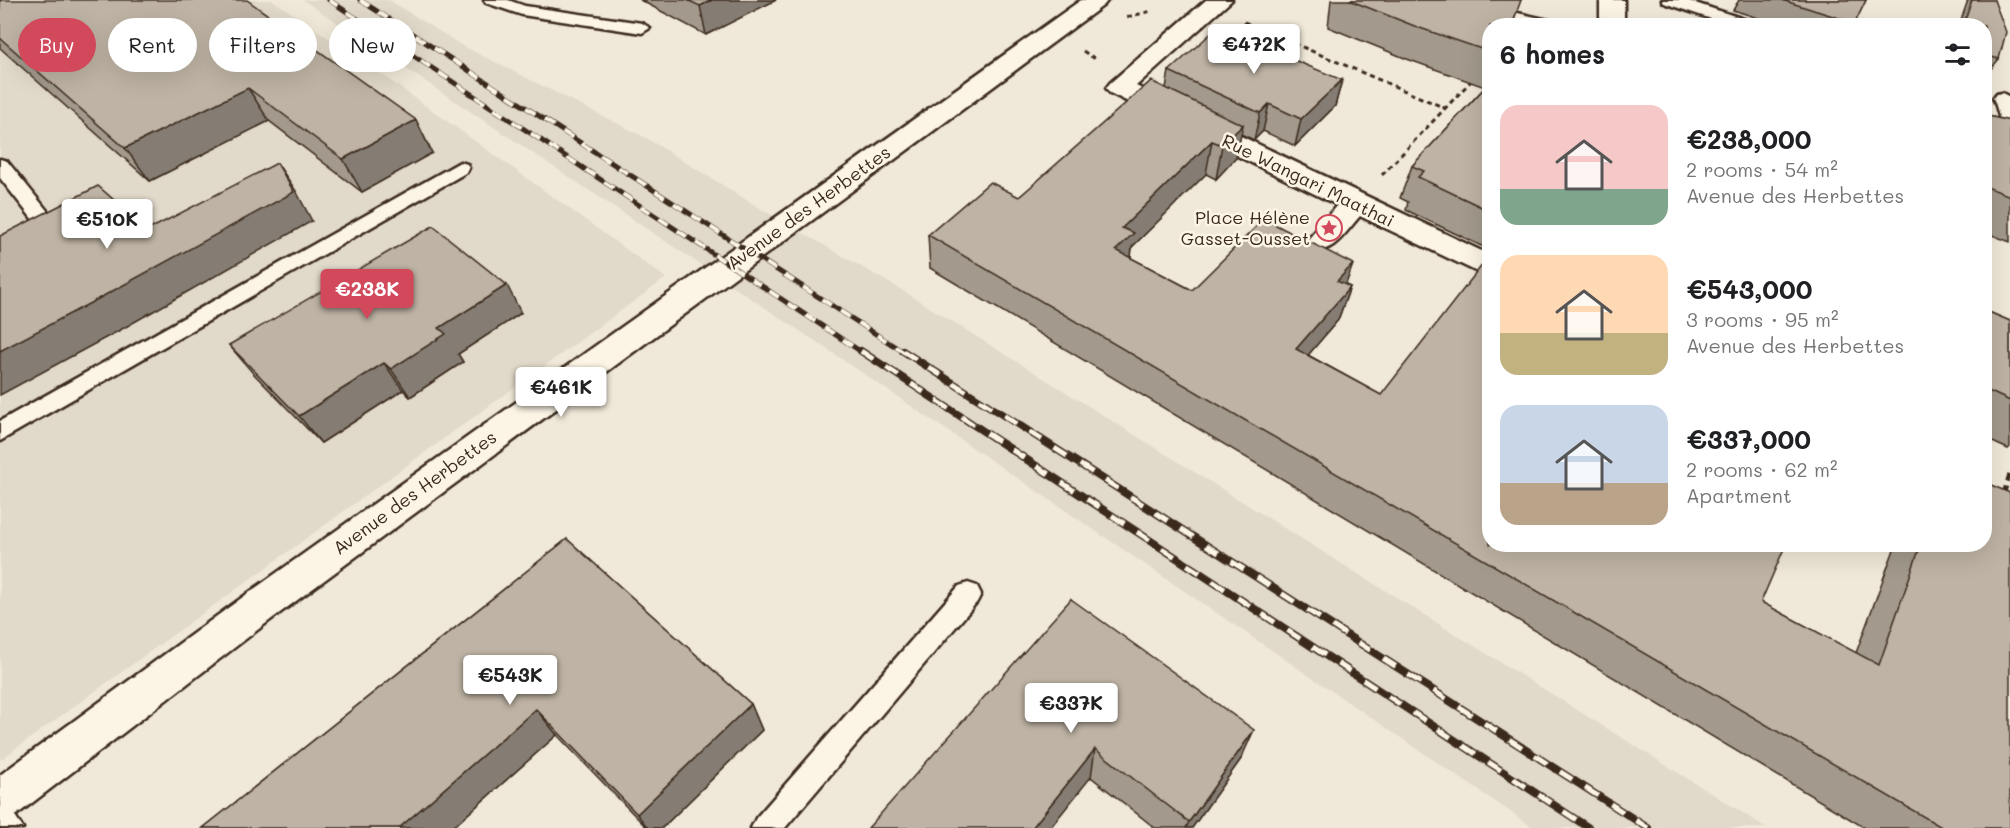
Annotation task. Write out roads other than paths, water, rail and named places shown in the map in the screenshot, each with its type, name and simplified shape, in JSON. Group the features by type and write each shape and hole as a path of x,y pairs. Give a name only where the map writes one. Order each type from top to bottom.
{"street":[{"name":"Avenue des Herbettes","path":"0,801 269,599 1096,0"},
{"path":"1430,0 1510,18"},
{"path":"1612,0 1612,18"},
{"name":"Rue Wangari Maathai","path":"1215,4 1119,88 1482,264"},
{"path":"1992,128 2010,132"},
{"path":"1320,242 1355,204"}],"lane":[{"path":"492,0 522,10 642,28"},
{"path":"1670,0 1725,18"},
{"path":"1999,97 2008,109 2010,124"},
{"path":"0,165 51,229"},
{"path":"0,432 460,168"},
{"path":"766,828 968,594"},
{"path":"0,818 8,828"}],"railway":[{"path":"329,0 863,353"},
{"path":"360,0 905,353"},
{"path":"861,351 1589,828"},
{"path":"903,351 1648,828"}],"place":[{"name":"Place Hélène Gasset-Ousset","path":"1329,228"}]}
